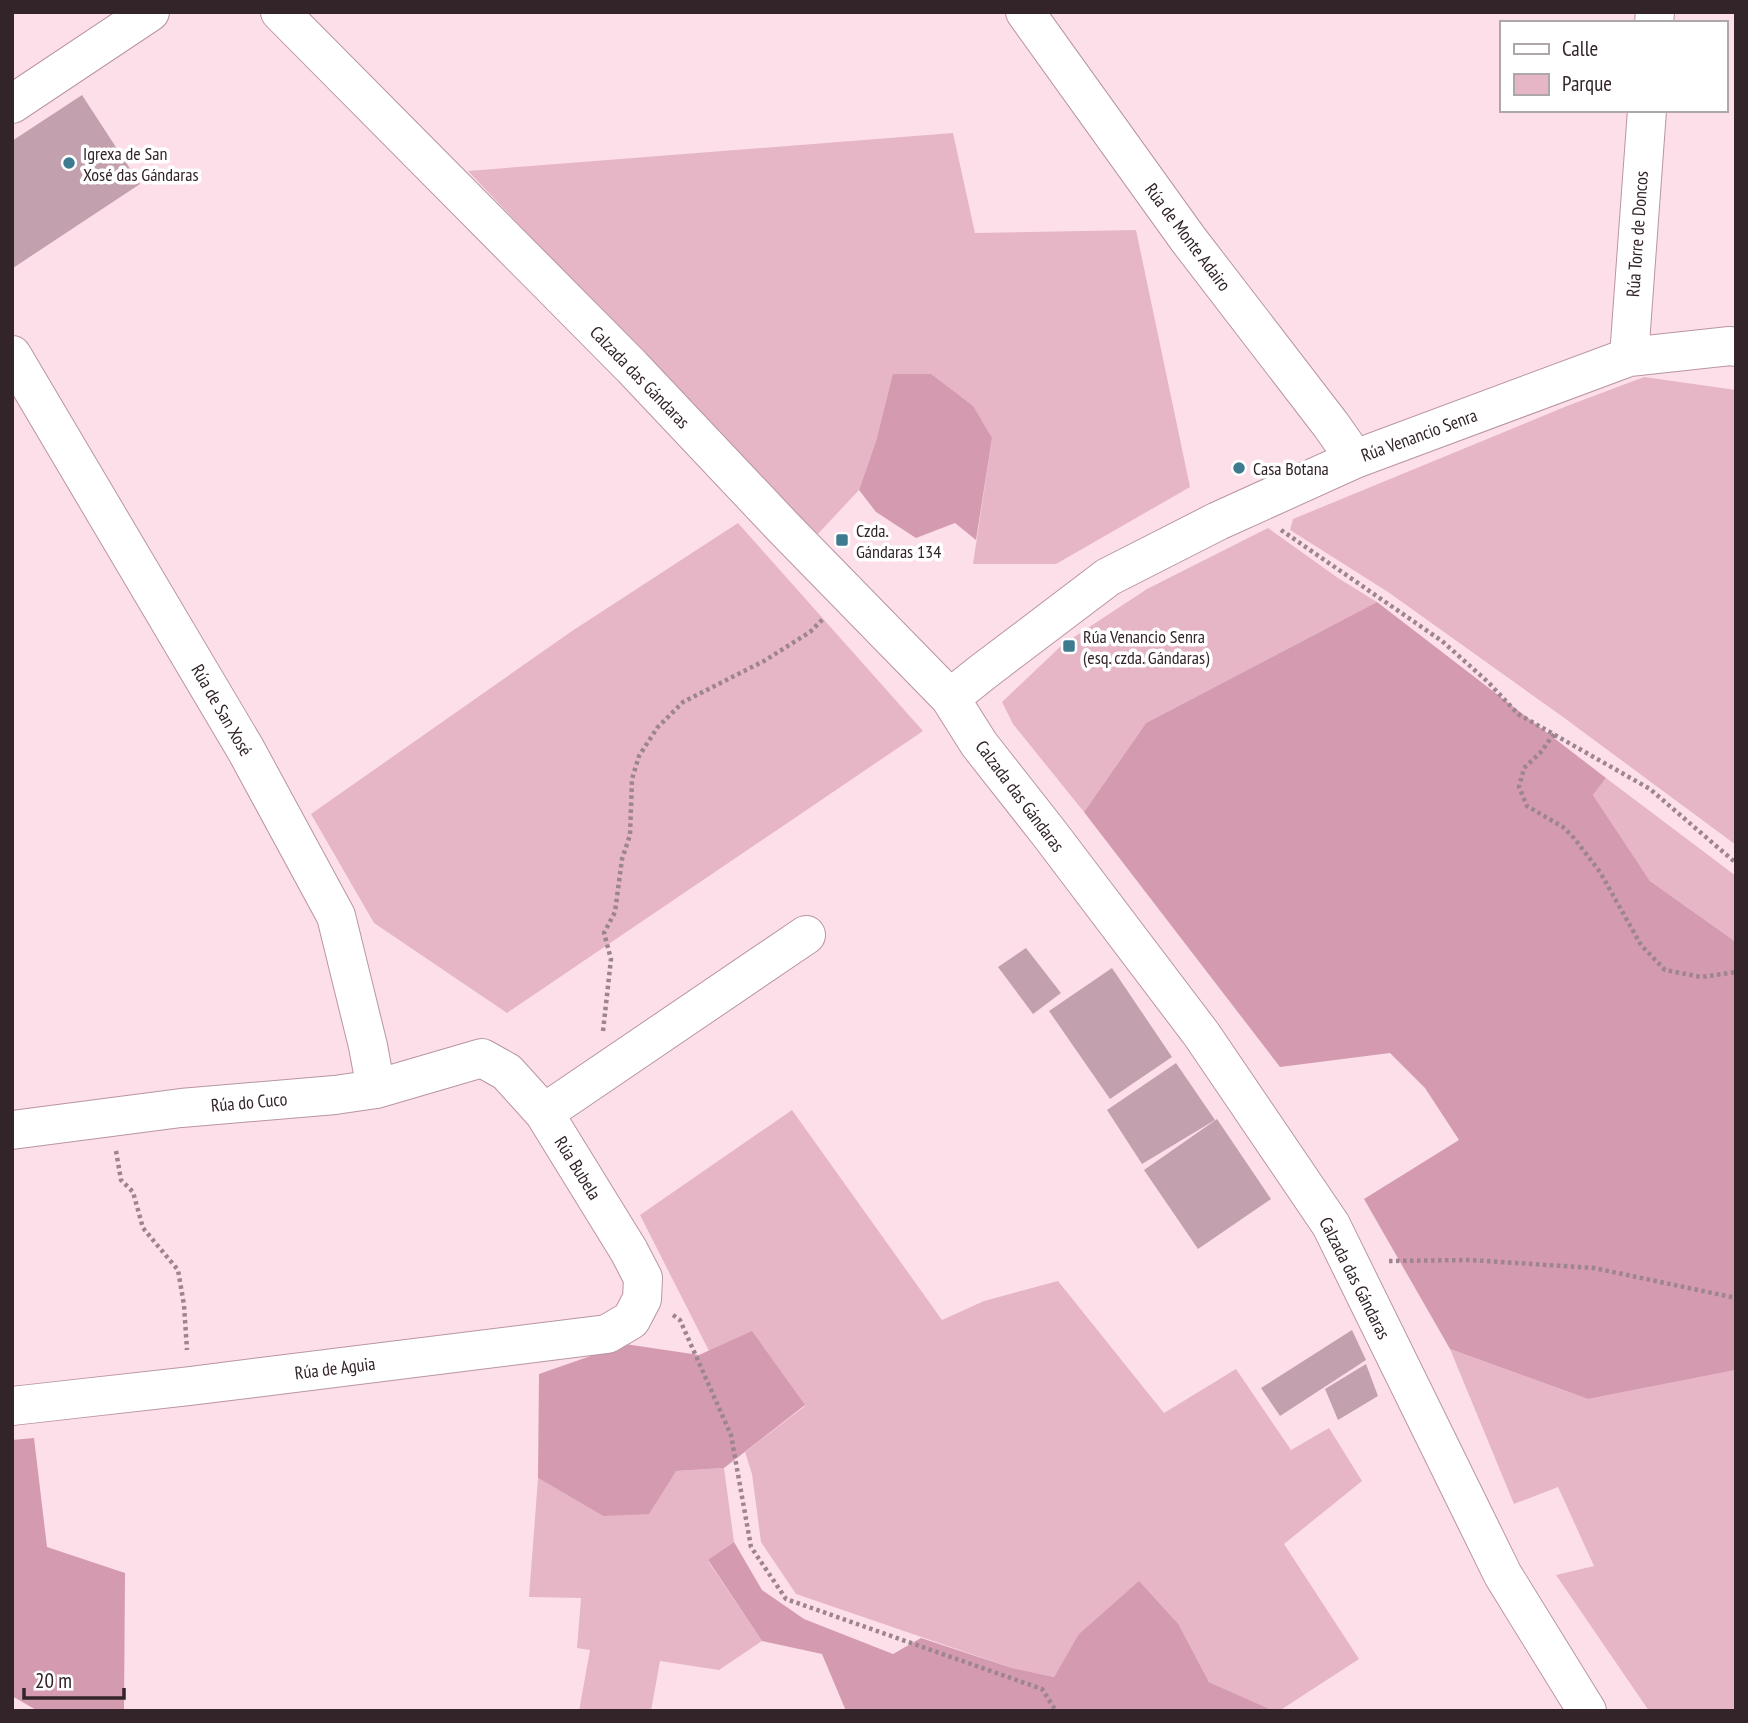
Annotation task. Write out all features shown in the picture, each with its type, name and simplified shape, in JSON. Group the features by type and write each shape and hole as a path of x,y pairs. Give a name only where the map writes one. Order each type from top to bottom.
{"street":[{"path":"12,104 150,12"},
{"name":"Calzada das Gándaras","path":"280,12 632,367 950,698 979,744 1202,1035 1331,1225 1503,1575 1587,1711"},
{"name":"Rúa de Monte Adairo","path":"1025,12 1188,239 1355,459"},
{"name":"Rúa Torre de Doncos","path":"1629,357 1647,112"},
{"name":"Rúa Venancio Senra","path":"950,698 1108,577 1218,521 1355,459 1629,357 1736,347"},
{"name":"Rúa de San Xosé","path":"12,355 246,750 336,916 376,1088"},
{"path":"544,1113 806,935"},
{"name":"Rúa do Cuco","path":"12,1130 181,1108 334,1095 376,1088 482,1058"},
{"name":"Rúa Bubela","path":"482,1058 507,1072 544,1113 643,1278 642,1299"},
{"name":"Rúa de Aguia","path":"12,1406 607,1334 631,1320 642,1299"}],"path":[{"path":"1259,502 1278,528 1442,641 1488,682 1518,714 1650,789 1736,863"},
{"path":"618,1063 602,1032 611,959 604,933 615,912 622,859 630,835 632,779 639,756 657,728 683,702 764,661 810,632 828,614"},
{"path":"1554,734 1541,753 1524,768 1519,788 1527,806 1563,827 1574,838 1601,872 1641,945 1665,970 1701,977 1736,972"},
{"path":"102,1118 117,1155 121,1180 133,1192 143,1228 178,1270 184,1305 190,1386"},
{"path":"1389,1261 1470,1260 1594,1268 1736,1297"},
{"path":"642,1299 662,1307 680,1320 731,1435 751,1547 786,1599 1042,1689 1056,1711"}],"green space":[{"path":"953,133 975,233 1136,230 1190,487 1056,564 973,564 992,438 877,438 859,490 816,536 468,171"},
{"path":"1644,377 1736,390 1736,845 1388,592 1290,530 1293,519"},
{"path":"738,523 923,731 507,1013 374,923 311,814 572,631"},
{"path":"1268,528 1377,602 1146,723 1084,812 1013,724 1002,702 1062,645 1147,589"},
{"path":"1606,778 1736,876 1736,942 1650,881 1593,795"},
{"path":"792,1110 942,1320 984,1301 1058,1281 1164,1413 1236,1369 1291,1450 1329,1428 1362,1481 1284,1544 1359,1659 1279,1711 1274,1711 1209,1682 1179,1625 1078,1635 1054,1677 1012,1668 796,1594 761,1542 752,1474 745,1452 805,1406 752,1332 709,1351 640,1215"},
{"path":"1450,1349 1588,1399 1736,1370 1736,1711 1649,1711 1556,1575 1594,1566 1558,1487 1514,1504"},
{"path":"724,1468 734,1542 708,1561 762,1641 719,1670 660,1661 651,1711 579,1711 590,1650 577,1648 581,1598 529,1597 538,1478 603,1516 676,1471"}],"shaded area":[{"path":"893,374 931,374 973,406 992,438 976,540 955,523 916,538 876,512 859,490 877,438"},
{"path":"1377,602 1606,778 1593,795 1650,881 1736,942 1736,1370 1588,1399 1450,1349 1364,1199 1459,1140 1425,1088 1390,1053 1280,1067 1084,812 1146,723"},
{"path":"752,1331 805,1405 724,1468 676,1471 649,1514 603,1516 538,1478 539,1374 625,1344 699,1355"},
{"path":"34,1438 47,1547 125,1573 124,1711 38,1711 12,1696 12,1440"},
{"path":"734,1542 762,1590 804,1619 893,1654 921,1638 1012,1668 1054,1677 1078,1635 1139,1581 1179,1625 1209,1682 1274,1711 846,1711 822,1654 762,1641 708,1560"}],"building":[{"name":"Igrexa de San Xosé das Gándaras","path":"82,95 140,184 13,268 12,141"},
{"path":"1026,948 1061,993 1033,1014 998,967"},
{"path":"1112,968 1172,1057 1110,1099 1049,1011"},
{"path":"1176,1063 1215,1120 1142,1164 1107,1110"},
{"path":"1217,1119 1271,1199 1198,1249 1144,1170"},
{"path":"1352,1330 1366,1360 1280,1416 1261,1388"},
{"path":"1366,1364 1378,1396 1338,1420 1325,1389"}],"place":[{"name":"Igrexa de San Xosé das Gándaras","path":"69,163"},
{"name":"Casa Botana","path":"1239,468"},
{"name":"Czda. Gándaras 134","path":"842,540"},
{"name":"Rúa Venancio Senra (esq. czda. Gándaras)","path":"1069,646"}]}
